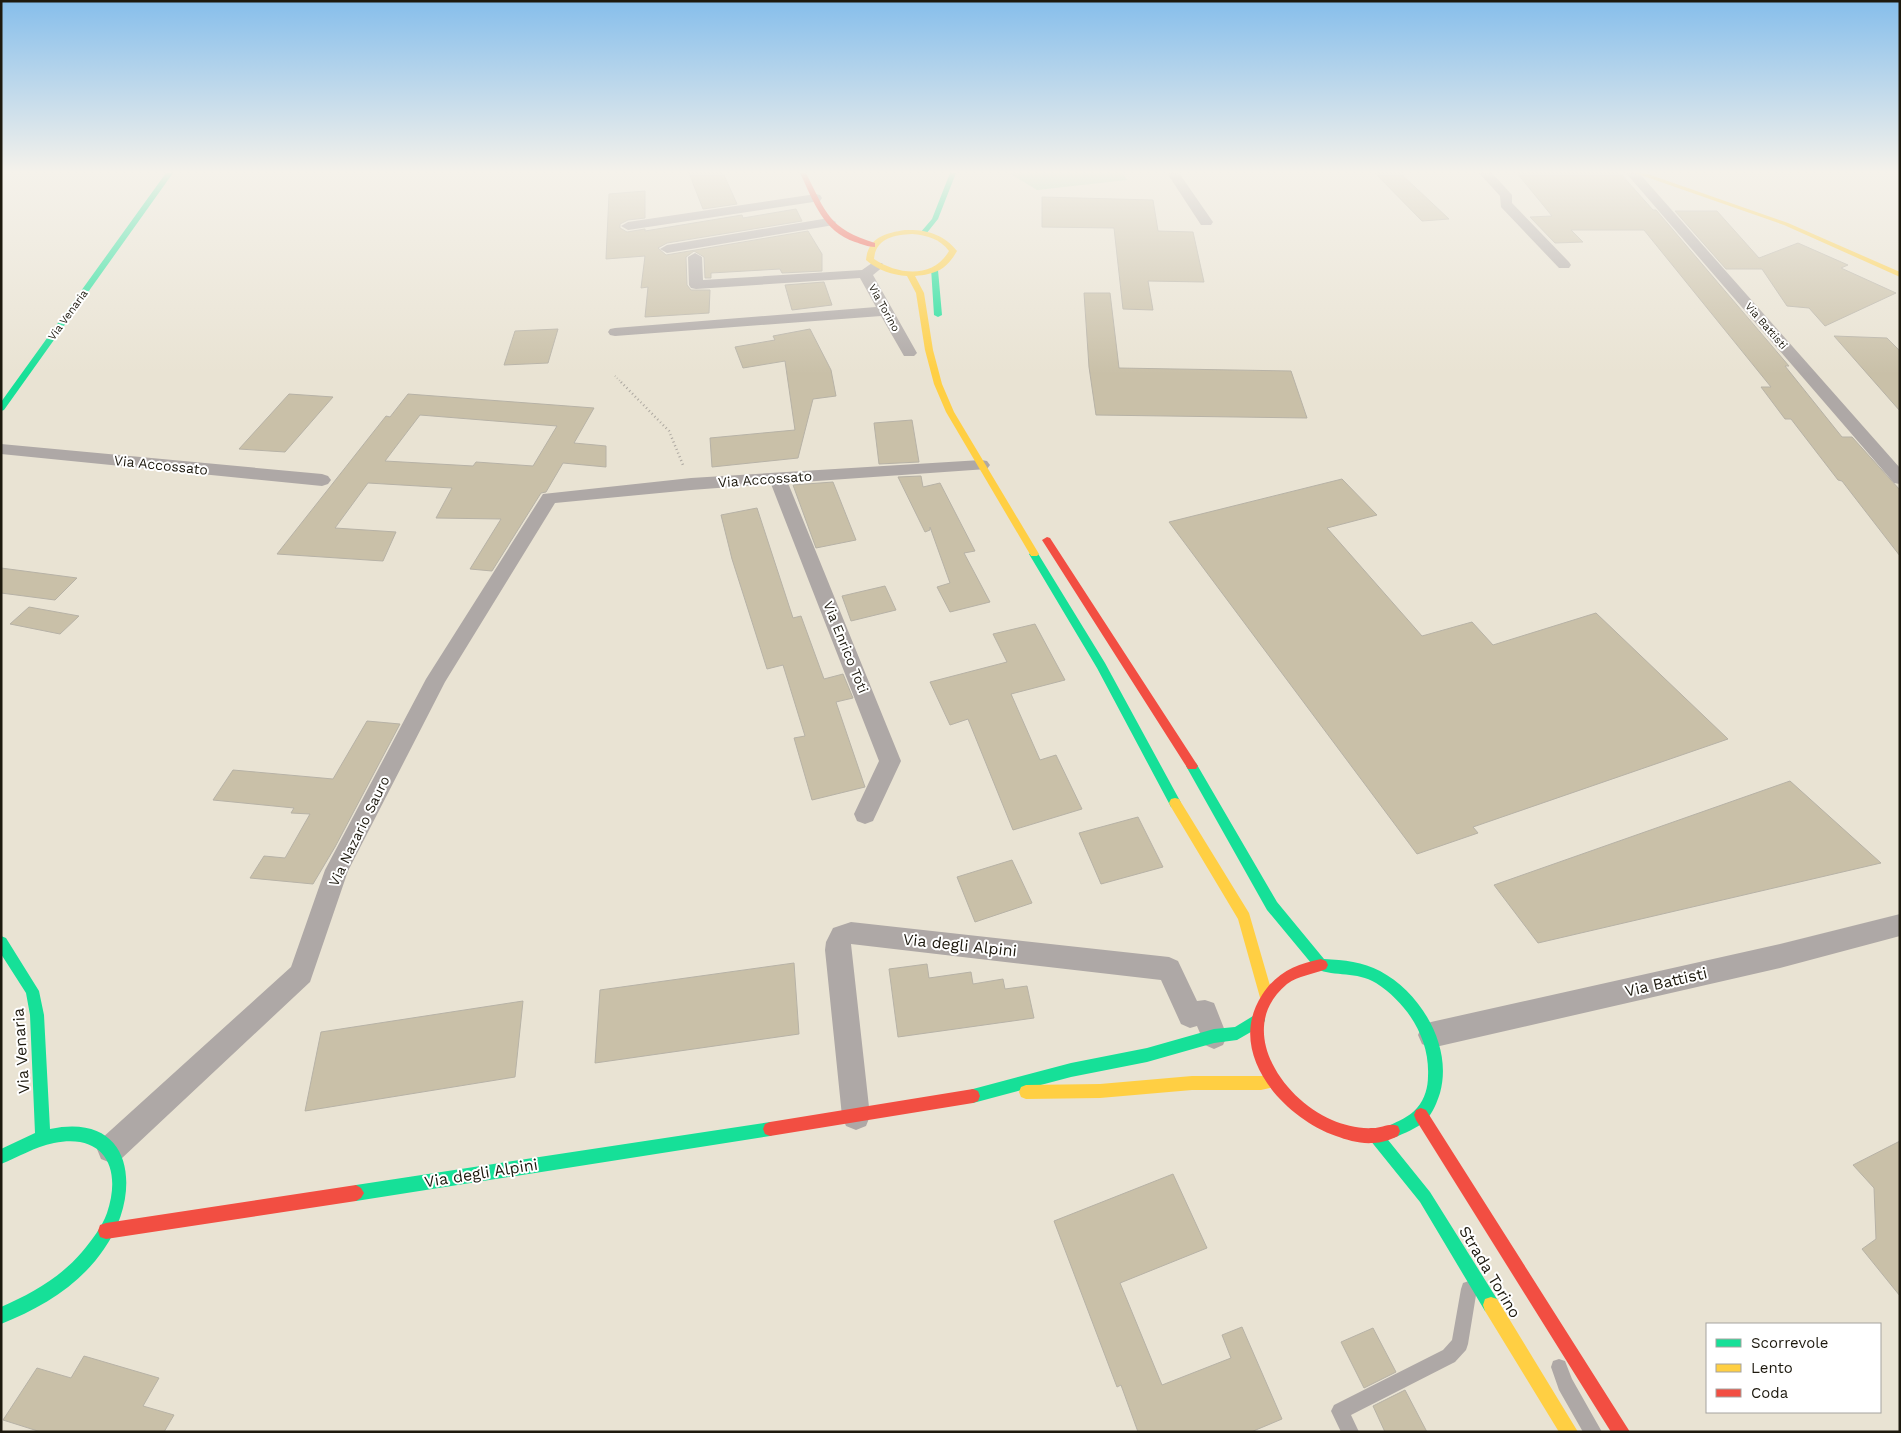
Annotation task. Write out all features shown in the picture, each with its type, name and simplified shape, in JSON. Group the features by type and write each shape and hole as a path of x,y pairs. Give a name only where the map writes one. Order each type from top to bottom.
{"main road":[{"name":"Via Venaria","path":"1,408 122,240"},
{"path":"852,240 872,245"},
{"path":"880,240 872,245 868,252 871,270 910,274 934,270 949,262 952,251 944,240"},
{"path":"1821,240 1900,275"},
{"path":"934,270 940,327"},
{"path":"910,274 920,293 929,350 938,384 950,412 1101,666 1173,799 1244,917 1266,996"},
{"path":"1041,530 1200,778 1272,906 1321,965"},
{"name":"Via Venaria","path":"1,942 32,991 37,1015 43,1137"},
{"path":"1321,965 1347,966 1373,975 1396,991 1416,1011 1430,1035 1438,1064 1435,1092 1421,1115 1401,1129 1375,1135 1352,1134 1329,1128 1288,1100 1273,1081 1259,1047 1258,1020 1266,996 1280,980 1299,969 1321,965"},
{"name":"Via degli Alpini","path":"106,1231 856,1116 989,1093 1071,1070 1147,1055 1214,1036 1237,1033 1258,1020"},
{"name":"Via degli Alpini","path":"989,1093 1100,1091 1192,1083 1261,1083 1273,1081"},
{"path":"1421,1115 1621,1432"},
{"path":"1,1157 12,1150 43,1137 70,1133 94,1137 111,1150 119,1165 121,1184 117,1207 106,1231 88,1258 63,1283 33,1303 1,1316"},
{"name":"Strada Torino","path":"1375,1135 1425,1197 1569,1432"}],"street":[{"path":"667,249 722,240"},
{"path":"1540,240 1564,265"},
{"name":"Via Battisti","path":"1691,240 1900,479"},
{"path":"695,256 696,285 871,270"},
{"name":"Via Torino","path":"871,270 886,311 910,353"},
{"path":"615,332 886,311"},
{"name":"Via Accossato","path":"1,449 322,480"},
{"name":"Via Accossato","path":"549,498 691,484 981,465"},
{"name":"Via Enrico Toti","path":"778,479 890,761 865,814"},
{"name":"Via Nazario Sauro","path":"111,1150 301,974 337,870 436,679 549,498"},
{"name":"Via Battisti","path":"1430,1035 1780,956 1900,925"},
{"name":"Via degli Alpini","path":"856,1116 838,950 838,942 842,936 852,933 1168,969 1190,1015 1205,1012 1214,1036"}],"lane":[{"path":"1350,1432 1340,1411 1449,1356 1460,1344 1472,1272"},
{"path":"1567,1346 1558,1364 1565,1384 1593,1432"}],"path":[{"path":"615,376 669,431 691,484"}],"building":[{"path":"607,240 686,240 667,243 658,248 666,255 755,240 813,240 822,254 822,271 782,273 780,269 711,273 711,278 705,278 704,257 694,251 686,257 687,285 691,290 710,290 709,313 645,317 648,287 641,288 645,256 606,259"},
{"path":"1115,240 1195,240 1204,282 1148,281 1153,310 1123,309"},
{"path":"1552,240 1581,240 1583,242 1555,243"},
{"path":"1652,240 1681,240 1789,366 1785,366 1842,437 1852,437 1900,490 1900,556 1842,481 1838,480 1791,419 1785,419 1761,387 1771,387"},
{"path":"1700,240 1743,240 1759,258 1798,243 1848,265 1841,268 1896,293 1825,326 1809,308 1787,306 1762,269 1726,269"},
{"path":"824,282 832,305 792,310 785,285"},
{"path":"1084,293 1110,293 1119,368 1291,371 1307,418 1096,415 1089,367"},
{"path":"558,329 548,363 504,365 515,331"},
{"path":"810,329 831,370 836,396 813,399 798,458 712,467 710,438 795,430 785,361 743,368 735,347 775,340 773,336"},
{"path":"1834,336 1887,338 1900,351 1900,411"},
{"path":"289,394 333,397 285,452 239,449"},
{"path":"408,394 594,408 574,443 606,446 606,467 563,463 546,492 541,493 492,571 470,569 501,519 436,518 452,488 368,483 335,528 396,532 383,561 277,554 386,416 390,417","holes":["420,415 557,426 533,466 476,462 473,466 385,461"]},
{"path":"912,420 919,462 879,464 874,423"},
{"path":"921,476 923,487 940,483 975,551 964,553 990,602 950,612 937,587 950,583 930,527 930,530 925,532 898,477"},
{"path":"1342,479 1377,515 1327,528 1422,636 1472,622 1493,645 1596,613 1728,739 1473,827 1478,833 1417,854 1169,522"},
{"path":"833,482 856,540 816,548 793,485"},
{"path":"757,508 793,618 801,616 824,679 843,674 853,698 836,702 865,787 812,800 794,738 805,736 783,665 767,669 732,559 721,515"},
{"path":"1,568 77,578 55,600 1,593"},
{"path":"885,586 896,610 851,621 842,596"},
{"path":"29,607 79,616 60,634 10,624"},
{"path":"1035,624 1065,680 1011,694 1040,760 1056,755 1082,809 1013,830 968,719 950,725 930,682 1007,662 993,634"},
{"path":"367,721 400,724 335,847 313,884 250,878 264,856 285,858 310,814 291,813 294,808 213,800 233,770 333,779"},
{"path":"1790,781 1881,863 1538,943 1494,885"},
{"path":"1138,817 1163,867 1101,884 1079,833"},
{"path":"1012,860 1032,903 975,922 957,877"},
{"path":"794,963 799,1034 595,1063 600,990"},
{"path":"927,964 929,978 971,972 973,984 1003,979 1005,989 1027,986 1034,1018 898,1037 889,969"},
{"path":"523,1001 515,1077 305,1111 321,1032"},
{"path":"1900,1141 1900,1296 1862,1249 1876,1239 1874,1188 1853,1165"},
{"path":"1173,1174 1207,1248 1120,1283 1162,1385 1231,1358 1222,1335 1242,1327 1282,1419 1251,1432 1138,1432 1121,1385 1117,1387 1054,1221"},
{"path":"1373,1328 1396,1372 1364,1388 1341,1342"},
{"path":"84,1356 159,1378 143,1406 174,1415 164,1432 41,1432 3,1420 37,1368 71,1378"},
{"path":"1405,1390 1427,1432 1385,1432 1373,1406"}],"traffic: fast":[{"path":"1,408 122,240"},
{"path":"934,270 938,315"},
{"path":"1034,554 1101,666 1175,803"},
{"path":"1192,766 1272,906 1321,965"},
{"path":"1,942 32,991 37,1015 43,1137"},
{"path":"1321,965 1341,966 1368,972 1381,979 1412,1006 1429,1035 1434,1051 1436,1068 1431,1100 1423,1113 1410,1124 1393,1131"},
{"path":"973,1096 1071,1070 1147,1055 1214,1036 1237,1033 1258,1020"},
{"path":"356,1193 770,1129"},
{"path":"1,1157 28,1143 47,1137 76,1134 93,1138 106,1145 114,1156 119,1170 120,1184 118,1200 108,1229 88,1258 48,1292 1,1316"},
{"path":"1375,1135 1425,1197 1491,1305"}],"traffic: slow":[{"path":"880,240 873,246 870,260 891,271 915,274 927,273 947,261 953,251 941,240"},
{"path":"1821,240 1900,275"},
{"path":"910,274 920,293 929,350 938,384 950,412 1034,554"},
{"path":"1175,803 1244,917 1266,996"},
{"path":"1026,1092 1100,1091 1192,1083 1261,1083 1273,1081"},
{"path":"1491,1305 1569,1432"}],"traffic: jam":[{"path":"856,240 872,245"},
{"path":"1047,540 1192,766"},
{"path":"1321,965 1289,975 1271,992 1260,1010 1257,1040 1263,1061 1274,1081 1289,1099 1307,1114 1327,1125 1348,1133 1370,1136 1393,1131"},
{"path":"770,1129 973,1096"},
{"path":"1421,1115 1621,1432"},
{"path":"106,1231 356,1193"}]}
